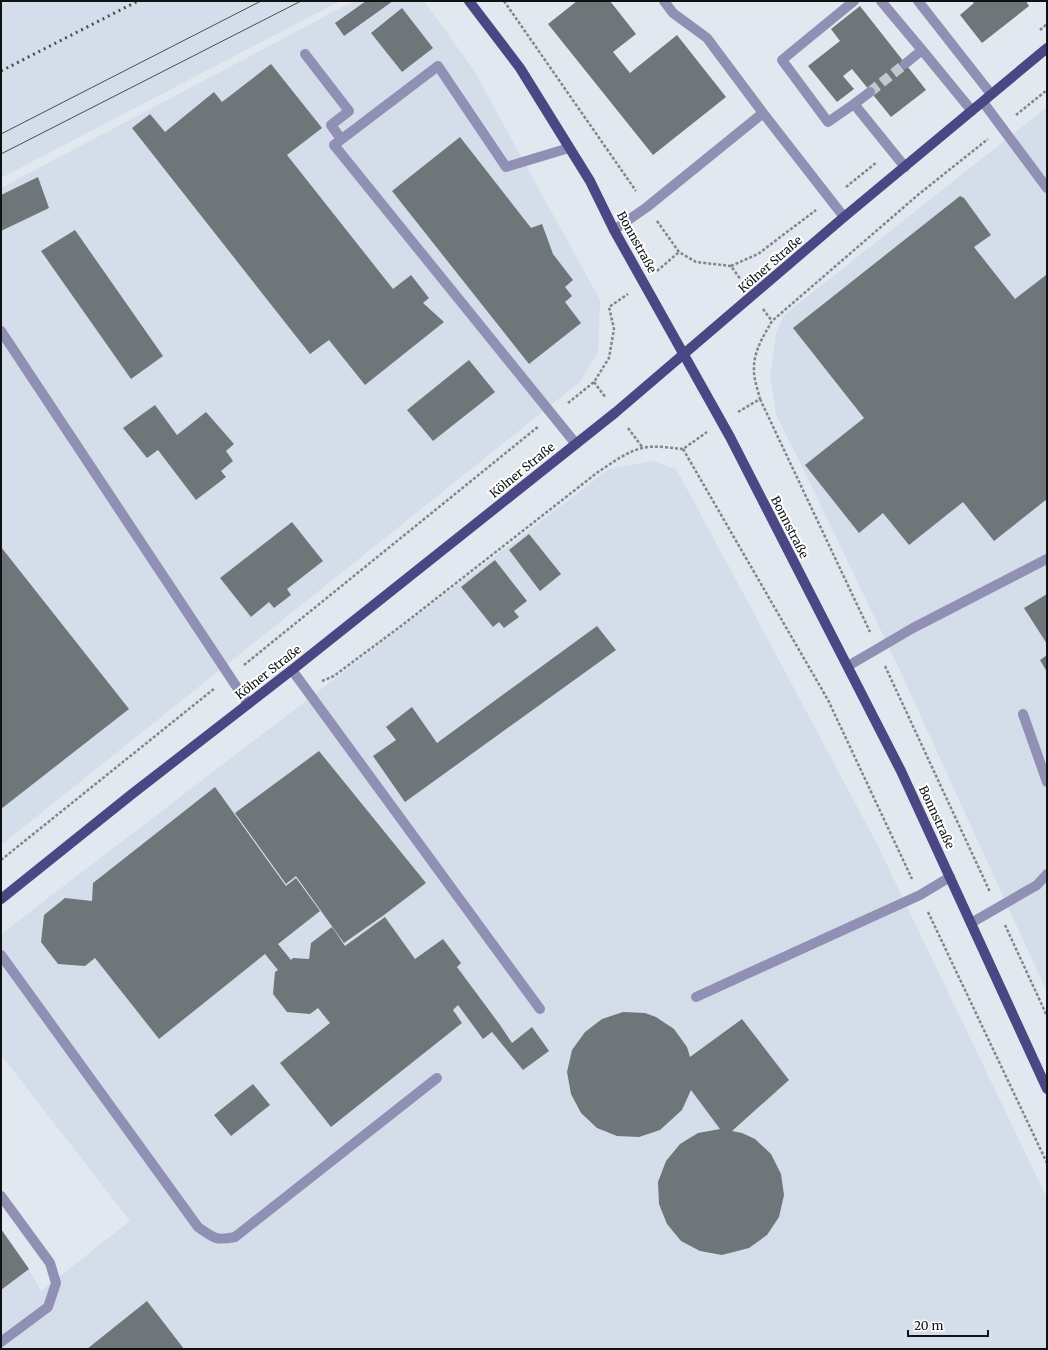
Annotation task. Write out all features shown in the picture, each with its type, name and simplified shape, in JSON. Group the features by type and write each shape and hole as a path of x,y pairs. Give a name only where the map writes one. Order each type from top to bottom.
{"main road":[{"name":"Bonnstraße","path":"469,1 520,68 590,181 614,230 722,422 901,771 1047,1089"},
{"name":"Kölner Straße","path":"1,899 616,412 844,217 1047,48"}],"street":[{"path":"664,1 673,12 707,38 844,217"},
{"path":"854,1 782,60 828,122 870,92"},
{"path":"881,1 972,111"},
{"path":"918,1 991,94"},
{"path":"905,64 922,50"},
{"path":"305,54 349,112 331,125 341,139"},
{"path":"569,148 506,166 438,66 334,145 576,444"},
{"path":"982,102 1047,188"},
{"path":"854,104 905,167"},
{"path":"614,230 647,207 763,113"},
{"path":"1,331 248,704"},
{"path":"848,666 878,650 913,628 1047,559"},
{"path":"292,670 540,1009"},
{"path":"1023,714 1047,782"},
{"path":"971,923 1037,885 1047,874"},
{"path":"696,997 920,895 950,877"},
{"path":"1,955 198,1227 214,1238 223,1239 235,1237 437,1078"},
{"path":"1,1196 50,1262 56,1283 48,1307 1,1342"}],"path":[{"path":"504,1 679,252 696,262 731,266 772,321"},
{"path":"1047,90 919,194 772,321 761,340 754,359 754,372 760,399 1047,1016"},
{"path":"1,860 594,382 609,358 614,329 609,307 644,282 679,252"},
{"path":"306,689 334,676 393,632 598,472 624,456 643,448 662,447 683,450 722,422 760,399"},
{"path":"683,450 828,700 1047,1164"}],"shaded area":[{"path":"1,1 340,1 1,178"},
{"path":"354,1 424,1 473,69 600,300 598,352 580,382 1,845 1,188"},
{"path":"1047,107 1047,992 895,660 776,414 770,376 776,334 784,315"},
{"path":"652,461 676,469 727,563 876,842 1047,1198 1047,1349 1,1349 1,1229 29,1269 41,1291 130,1221 1,1055 1,934 609,469"}],"building":[{"path":"366,1 393,1 344,36 335,23"},
{"path":"577,1 610,1 636,34 613,52 630,73 677,35 726,97 653,155 548,24"},
{"path":"972,1 1026,1 1029,6 982,43 960,15 974,3"},
{"path":"860,6 926,90 891,117 852,69 843,76 854,89 837,102 808,66 840,41 831,29"},
{"path":"402,8 433,48 402,72 371,33"},
{"path":"271,64 322,128 287,155 393,289 411,275 429,298 423,303 444,322 365,385 329,340 310,354 132,128 150,114 165,132 214,92 222,102"},
{"path":"460,137 531,228 542,224 553,254 573,280 565,287 572,296 565,302 581,323 529,364 392,191"},
{"path":"38,177 49,208 1,231 1,195"},
{"path":"960,196 964,198 991,235 974,247 1015,299 1046,275 1047,276 1047,499 994,541 963,502 909,545 883,513 859,533 805,465 864,418 793,328"},
{"path":"75,230 163,356 131,379 41,251"},
{"path":"469,360 495,392 433,441 407,410"},
{"path":"155,405 177,435 206,412 234,444 226,451 233,461 221,471 226,477 196,500 158,450 147,458 123,428"},
{"path":"292,522 323,561 287,589 291,595 274,608 269,602 251,617 220,578"},
{"path":"529,534 561,574 540,591 509,550"},
{"path":"1,547 129,709 1,809"},
{"path":"495,560 527,601 514,611 519,617 504,628 499,622 493,627 461,587"},
{"path":"1047,594 1047,644 1024,608"},
{"path":"597,626 616,650 405,802 373,756 396,740 386,727 412,707 437,743"},
{"path":"1047,655 1047,672 1040,660"},
{"path":"319,751 426,883 344,943 296,876 286,884 235,813"},
{"path":"215,787 286,886 296,878 320,911 278,944 291,960 293,958 309,959 311,943 332,927 345,946 385,917 415,959 443,939 461,963 457,967 512,1043 532,1027 549,1051 523,1070 492,1032 483,1039 458,1005 453,1010 462,1023 331,1127 280,1063 330,1023 318,1008 310,1014 287,1012 273,994 275,972 278,970 265,954 159,1039 95,958 85,966 58,964 41,942 44,915 65,898 92,901 93,883"},
{"path":"623,1012 645,1013 656,1017 674,1029 687,1047 690,1057 742,1019 789,1080 732,1131 742,1133 755,1139 771,1154 781,1174 784,1195 779,1217 767,1235 749,1248 722,1255 700,1251 681,1241 667,1224 659,1204 658,1182 666,1161 680,1144 698,1133 720,1129 691,1090 682,1110 660,1130 639,1137 617,1136 597,1128 581,1113 571,1094 567,1072 572,1050 585,1032 602,1019"},
{"path":"253,1084 270,1105 231,1136 214,1115"},
{"path":"1,1229 29,1269 1,1290"},
{"path":"147,1301 184,1349 87,1349"}],"tunnel":[{"path":"870,92 905,64"}],"tram line":[{"path":"1,134 261,1"},
{"path":"1,154 301,1"}],"railway":[{"path":"1,71 138,1"}]}
